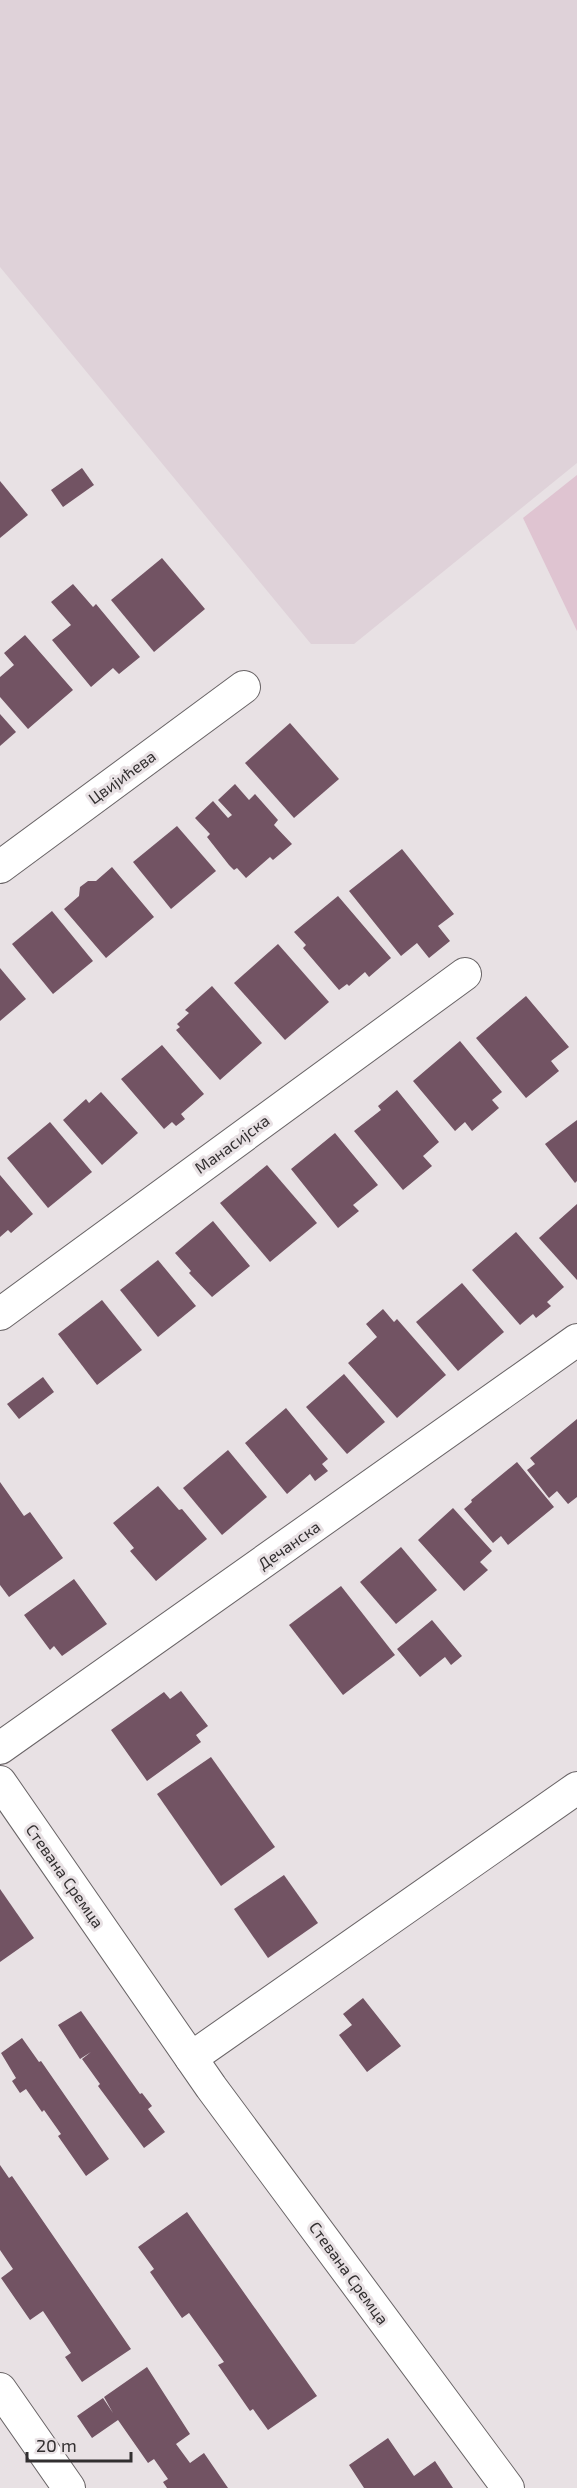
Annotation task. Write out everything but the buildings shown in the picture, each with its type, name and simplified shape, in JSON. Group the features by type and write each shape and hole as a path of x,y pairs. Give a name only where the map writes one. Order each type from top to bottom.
{"street":[{"name":"Цвијићева","path":"0,867 244,687"},
{"name":"Манасијска","path":"0,1314 465,974"},
{"name":"Дечанска","path":"0,1748 577,1340"},
{"name":"Стевана Сремца","path":"0,1782 191,2058 508,2488"},
{"path":"191,2058 577,1788"},
{"path":"0,2389 69,2488"}],"shaded area":[{"path":"0,0 577,0 577,463 354,644 311,644 0,267"},
{"path":"577,475 577,631 523,518"}]}
